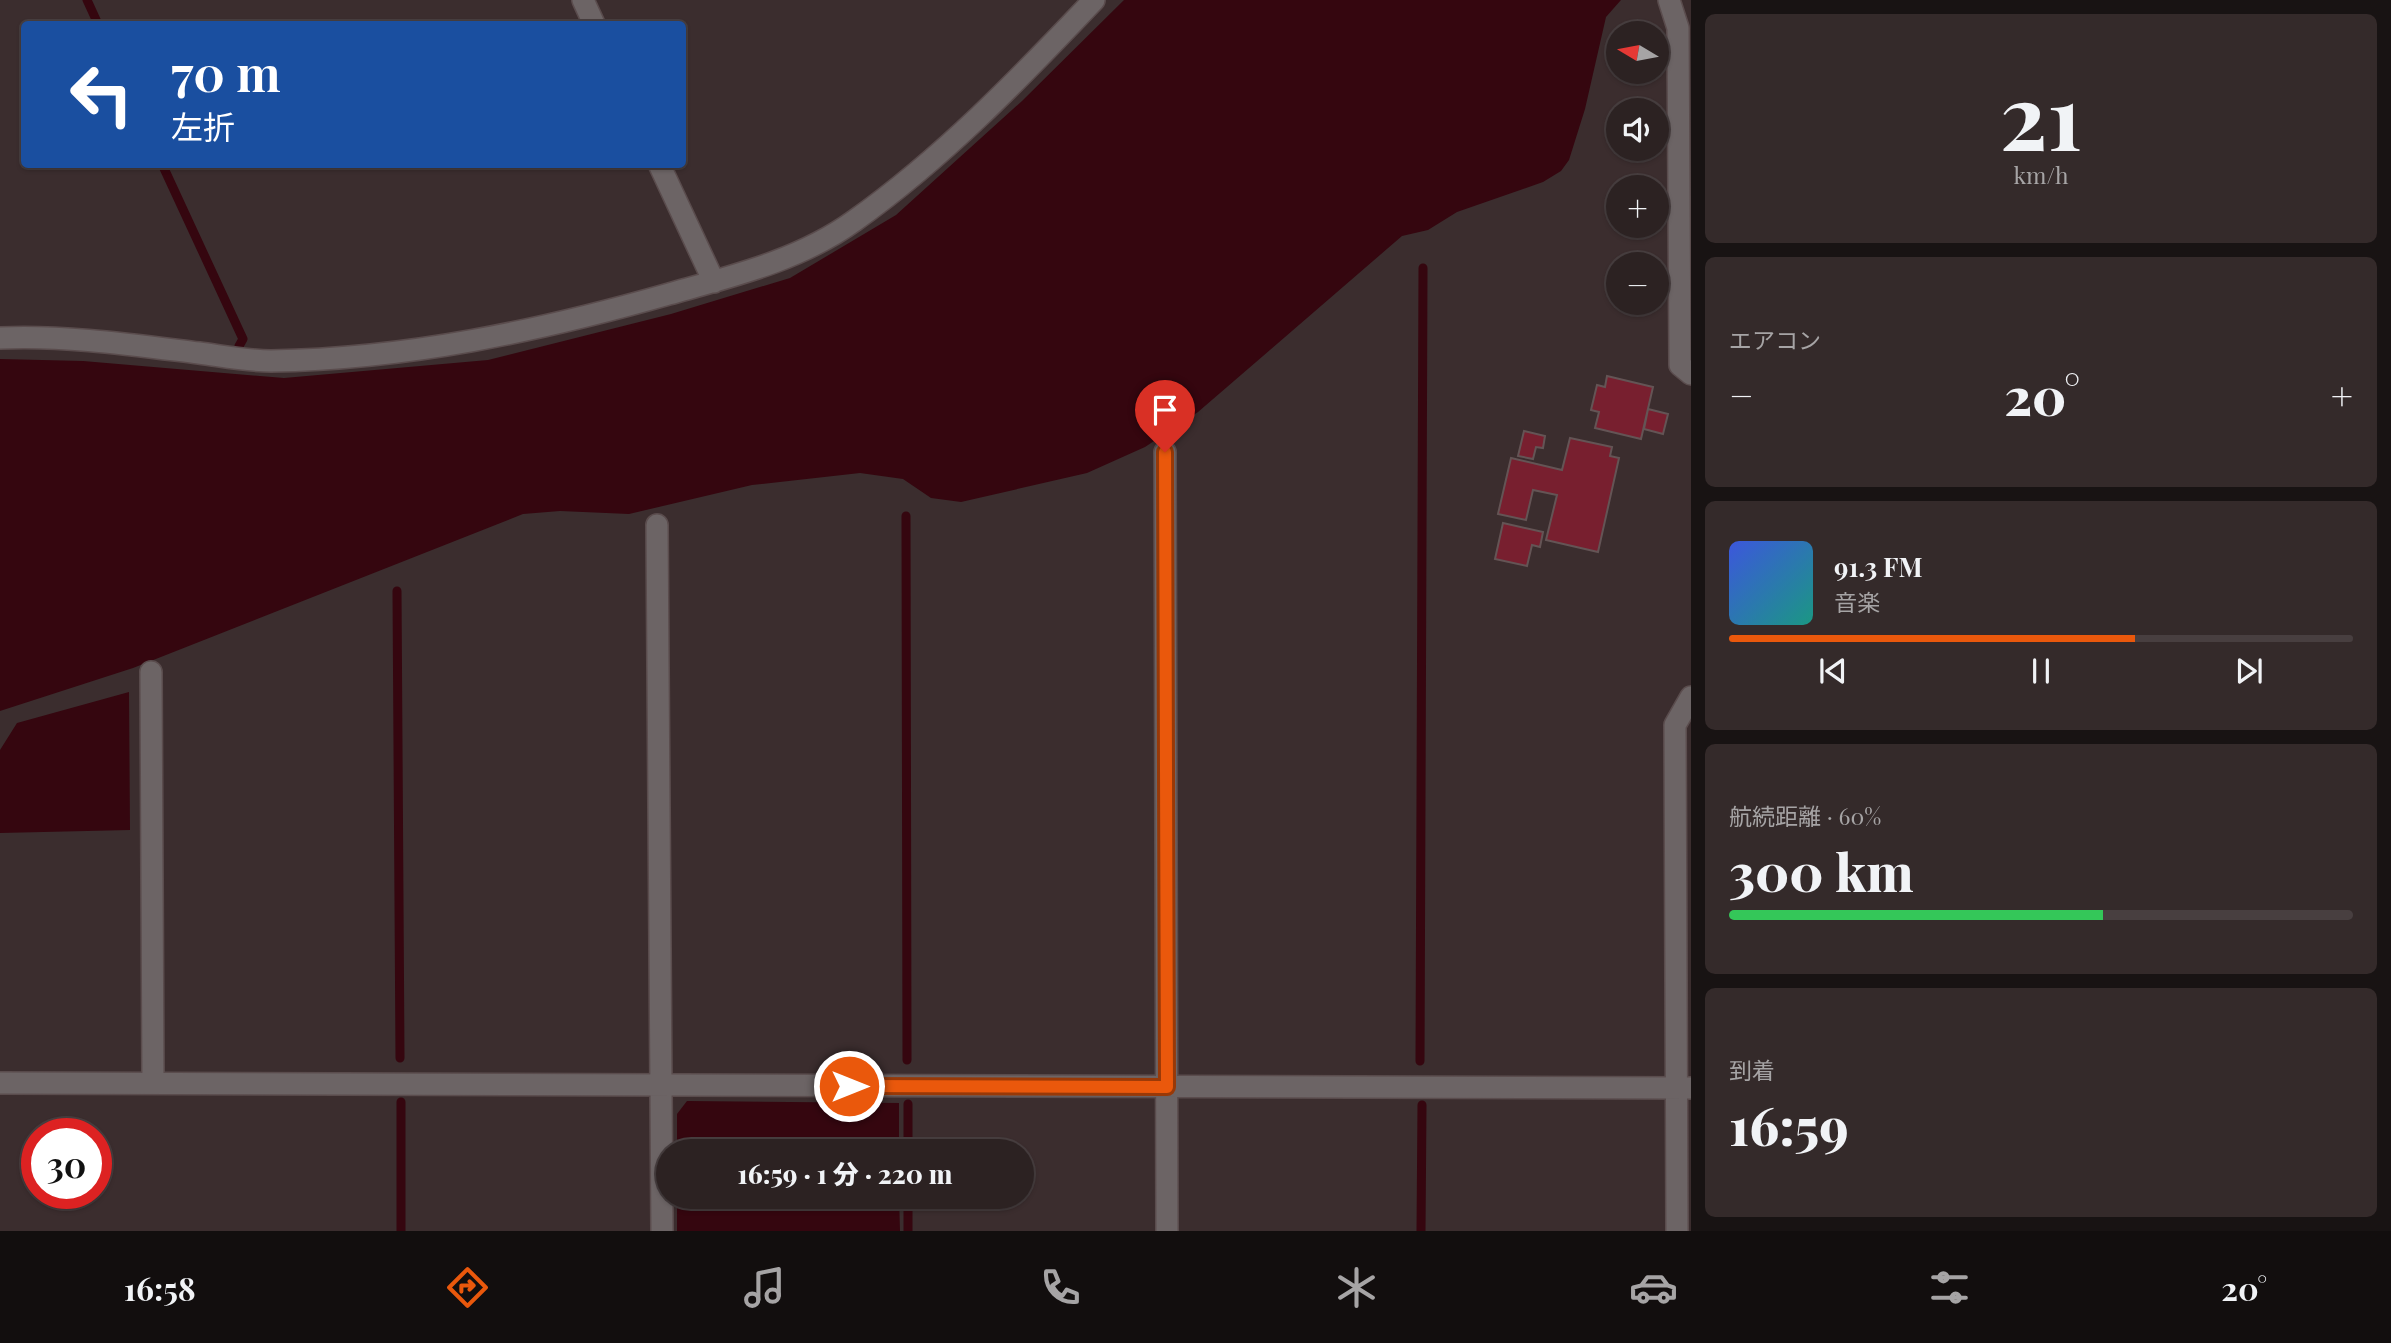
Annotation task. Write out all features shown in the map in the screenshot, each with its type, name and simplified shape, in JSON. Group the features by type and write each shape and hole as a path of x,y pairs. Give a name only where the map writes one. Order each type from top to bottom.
{"street":[{"path":"583,0 593,21"},
{"path":"0,338 87,342 268,361 380,353 492,339 564,324 714,282 788,258 853,222 934,156 1021,78 1094,0"},
{"path":"1669,0 1685,28 1680,365 1691,374"},
{"path":"661,168 714,282"},
{"path":"1165,452 1167,1231"},
{"path":"657,525 662,1231"},
{"path":"151,672 153,1083"},
{"path":"1676,1231 1685,1088 1675,724 1691,697"},
{"path":"0,1083 1685,1088"}],"shaded area":[{"path":"1124,0 1621,0 1606,17 1585,109 1569,160 1561,171 1543,182 1457,212 1428,230 1402,236 1198,412 1145,447 1087,473 961,502 931,498 903,479 860,473 752,485 629,514 560,511 523,514 133,668 0,711 0,359 83,361 284,378 488,360 671,314 790,278 896,215 1022,101"},
{"path":"129,692 130,830 0,833 0,750 17,723"},
{"path":"687,1101 899,1103 899,1139 677,1139 677,1114"},
{"path":"677,1209 899,1209 900,1231 677,1231"}],"building":[{"path":"1607,376 1653,387 1641,439 1595,428 1599,412 1591,410 1597,385 1605,387"},
{"path":"1648,409 1668,414 1663,434 1644,429"},
{"path":"1524,431 1545,436 1543,448 1536,447 1533,459 1518,456"},
{"path":"1570,438 1612,447 1610,456 1619,458 1598,552 1546,540 1557,495 1533,490 1526,520 1498,514 1511,458 1562,470"},
{"path":"1503,523 1543,532 1540,547 1532,545 1527,566 1495,559"}],"waterway":[{"path":"87,0 97,21"},
{"path":"164,168 243,339 239,346"},
{"path":"1420,1061 1423,268"},
{"path":"906,516 907,1060"},
{"path":"397,591 400,1058"},
{"path":"401,1102 401,1231"},
{"path":"908,1104 908,1139"},
{"path":"1421,1231 1422,1105"},
{"path":"908,1209 908,1231"}],"route":[{"path":"849,1086 1167,1087 1165,452"}]}
